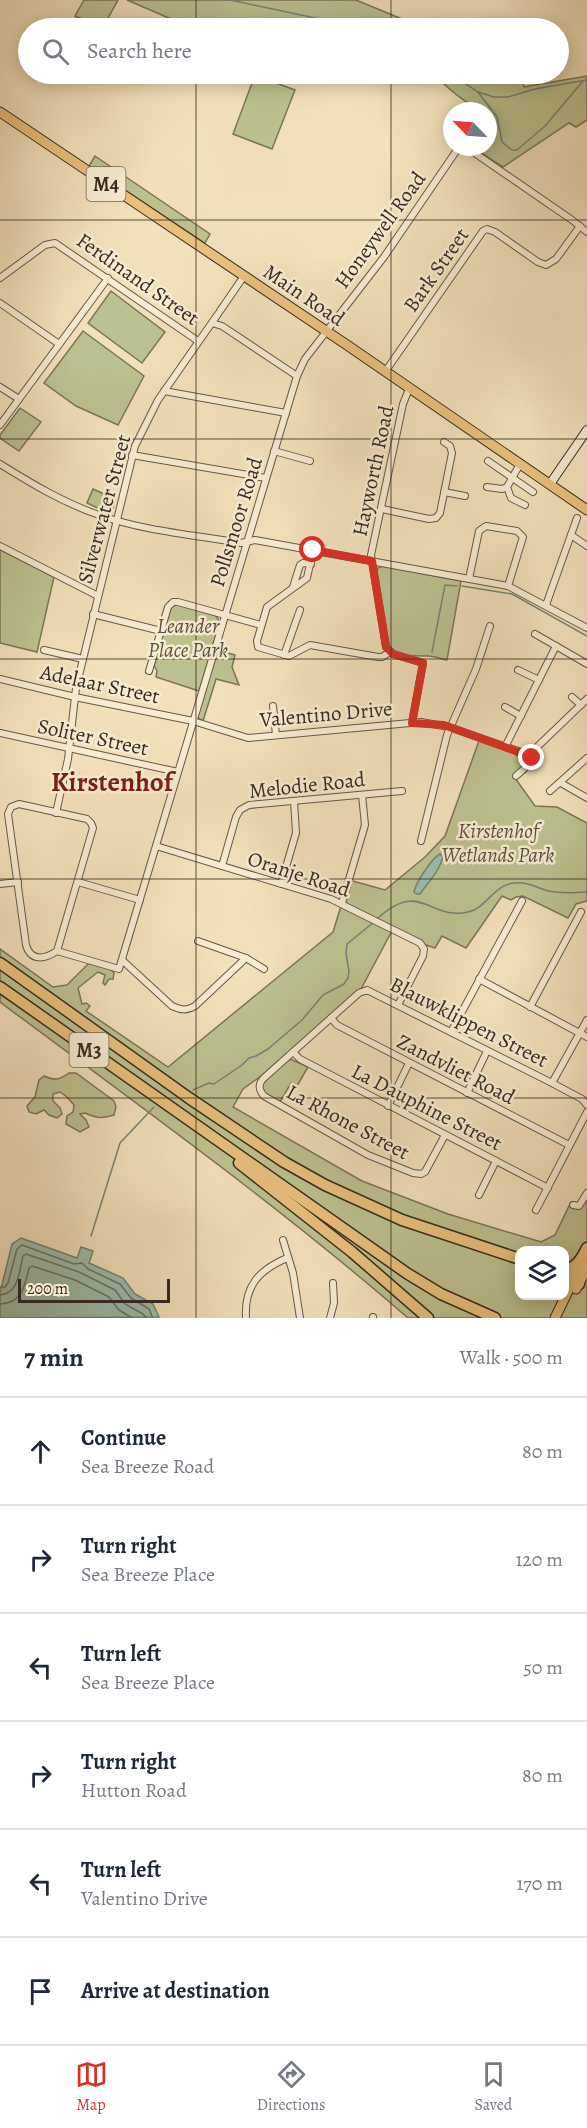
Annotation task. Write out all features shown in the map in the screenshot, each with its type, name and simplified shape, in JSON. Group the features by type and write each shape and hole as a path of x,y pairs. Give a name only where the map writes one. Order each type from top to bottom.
{"highway":[{"name":"M3","path":"0,963 224,1122 284,1161 361,1202 428,1230 515,1258"},
{"name":"M3","path":"0,987 408,1274 441,1294 495,1318"},
{"path":"179,1114 192,1127 352,1252 428,1318"},
{"path":"571,1277 571,1269 587,1250"}],"main road":[{"name":"Main Road","path":"0,112 587,510"},
{"path":"0,117 34,140 46,143"},
{"path":"550,484 587,430"},
{"path":"560,1316 571,1277 587,1268"}],"street":[{"name":"Honeywell Road","path":"325,331 384,257 453,156"},
{"path":"479,156 587,232"},
{"name":"Bark Street","path":"385,372 483,231 488,229 495,232 538,262 546,265 556,259 580,226"},
{"name":"Ferdinand Street","path":"0,278 52,242 198,340"},
{"name":"Silverwater Street","path":"56,813 70,749 75,697 83,659 132,455 145,423 164,391 244,276"},
{"path":"0,425 108,278"},
{"path":"0,303 59,344"},
{"path":"212,323 222,326 297,376"},
{"name":"Pollsmoor Road","path":"57,951 119,969 297,376 305,359 325,331"},
{"path":"0,387 19,399"},
{"name":"Hayworth Road","path":"390,652 385,643 371,555 403,404 409,389"},
{"path":"164,391 286,413"},
{"path":"382,509 432,520 439,514 452,453 450,446 444,442"},
{"path":"274,451 310,462"},
{"path":"132,455 266,478"},
{"path":"488,462 533,492"},
{"path":"0,464 53,495 116,521 230,541 255,540 508,586 587,628"},
{"path":"487,487 502,489 507,487 513,478 517,477 522,466"},
{"path":"507,487 511,498 525,505"},
{"path":"444,492 465,496"},
{"path":"546,605 577,518"},
{"path":"469,579 479,531 486,526 517,531 523,537 508,586"},
{"path":"572,535 587,546"},
{"path":"0,546 98,596"},
{"path":"313,550 307,578 267,606 256,641 258,646 291,656 310,645 378,657 390,652 423,663 412,723"},
{"path":"293,588 300,565 311,564"},
{"path":"149,671 168,608 173,602 261,625"},
{"path":"284,655 300,610"},
{"path":"93,614 161,631"},
{"path":"421,841 449,727 476,669 490,627"},
{"path":"535,634 587,664"},
{"path":"505,747 556,646"},
{"path":"44,650 83,659"},
{"path":"518,670 539,680"},
{"name":"Adelaar Street","path":"0,679 194,721"},
{"path":"572,697 581,705"},
{"path":"516,776 531,762 530,752 587,699"},
{"path":"273,706 276,735"},
{"path":"506,707 521,716"},
{"name":"Valentino Drive","path":"194,721 248,738 412,723 449,727 518,752 530,752"},
{"name":"Soliter Street","path":"0,733 178,772"},
{"path":"550,791 587,758"},
{"path":"561,783 587,798"},
{"name":"Melodie Road","path":"222,866 236,817 240,810 249,806 402,791"},
{"path":"342,903 364,825 362,795"},
{"path":"281,884 296,833 294,801"},
{"path":"19,804 87,819 92,825 93,832 78,882 57,951 45,957 33,957 28,951 18,882 9,811 13,806 19,804"},
{"name":"Oranje Road","path":"156,846 342,903 420,943 424,949 423,956 398,1005"},
{"path":"0,884 18,882"},
{"path":"78,882 140,900"},
{"path":"451,1032 522,901"},
{"path":"530,1006 581,912"},
{"path":"198,941 246,958 264,969"},
{"path":"122,960 172,1006 188,1010 246,958"},
{"path":"479,979 587,1037"},
{"name":"Blauwklippen Street","path":"331,1018 359,993 364,990 370,991 552,1083 582,1099 587,1105"},
{"path":"293,1052 331,1018"},
{"name":"Zandvliet Road","path":"331,1018 336,1025 569,1146"},
{"path":"552,1083 587,1020"},
{"path":"466,1093 487,1051"},
{"name":"La Rhone Street","path":"293,1052 262,1080 260,1089 264,1096 327,1133 368,1155 412,1173 422,1174 445,1135"},
{"name":"La Dauphine Street","path":"293,1052 300,1059 388,1106 548,1188"},
{"path":"388,1106 409,1063"},
{"path":"536,1210 587,1112"},
{"path":"479,1195 496,1161"},
{"path":"573,1205 579,1206 587,1193"},
{"path":"283,1240 296,1291 300,1318"},
{"path":"246,1318 247,1297 254,1281 268,1266 287,1258"},
{"path":"330,1318 334,1303 333,1283"}],"green space":[{"path":"84,0 118,0 108,18 75,16"},
{"path":"127,0 356,0 400,18 169,18"},
{"path":"587,76 587,120 576,127 569,123 503,167 486,156 497,156 497,102 467,102 444,84 524,84 524,87 541,84 569,84 569,79"},
{"path":"252,84 279,84 295,90 272,149 233,134"},
{"path":"95,156 210,234 205,243 89,166"},
{"path":"111,291 165,332 142,363 88,323"},
{"path":"83,331 144,376 118,425 76,406 44,383"},
{"path":"20,408 41,422 19,451 0,438 0,435"},
{"path":"93,489 115,499 113,508 106,512 87,503"},
{"path":"0,549 54,577 37,652 0,643"},
{"path":"383,566 461,581 447,660 402,654 389,648 376,573 378,568"},
{"name":"Leander Place Park","path":"178,604 215,615 220,622 199,691 156,677 157,671 154,665 170,609"},
{"path":"217,650 235,655 232,667 239,685 216,679 203,721 198,718 198,713"},
{"name":"Kirstenhof Wetlands Park","path":"480,738 532,755 515,778 535,806 557,807 587,823 587,901 576,904 568,918 523,896 511,900 502,896 466,948 442,936 435,948 393,929 361,989 243,1089 233,1107 362,1181 448,1214 541,1242 555,1235 570,1204 576,1206 587,1193 587,1318 408,1318 309,1235 0,1002 0,949 53,987 67,985 89,963 110,969 114,973 113,979 109,979 105,985 103,983 105,975 98,972 78,988 82,1004 86,1003 90,1006 86,1011 168,1067 333,932 349,880 385,890 425,857 445,836"},
{"path":"290,1059 308,1067 297,1086 291,1083 280,1102 266,1094 262,1089 263,1081"},
{"path":"69,1073 76,1073 114,1101 116,1107 114,1115 99,1117 80,1114 89,1127 80,1132 66,1124 67,1116 73,1112 74,1105 60,1092 53,1094 53,1101 62,1114 57,1118 44,1110 36,1114 29,1112 27,1106 35,1097 39,1080 44,1076 57,1079"}],"water":[{"path":"440,854 443,857 439,867 420,894 417,894 414,892 421,877"},
{"path":"21,1238 77,1258 81,1247 93,1251 89,1263 123,1278 135,1294 153,1304 159,1317 0,1318 0,1293 12,1244"}],"waterway":[{"path":"230,0 315,18"},
{"path":"569,83 587,80"},
{"path":"478,92 497,117 502,142 512,150 517,150 545,126 583,81"},
{"path":"466,84 478,92 494,97 508,97 564,84"},
{"path":"432,652 445,585 457,586"},
{"path":"462,586 512,594 587,636"},
{"path":"378,918 393,907 415,901 444,911 468,912 475,910 501,888 514,883 555,892 587,892"},
{"path":"193,1090 209,1083 214,1084 249,1058 268,1049 302,1020 323,995 344,984 349,971 347,944 374,922"},
{"path":"91,1236 120,1143 154,1107"}],"district":[{"name":"Kirstenhof","path":"112,782"}],"route":[{"path":"313,550 372,561 386,647 393,654 423,663 412,723 444,725 518,752 530,752 532,758"}]}
